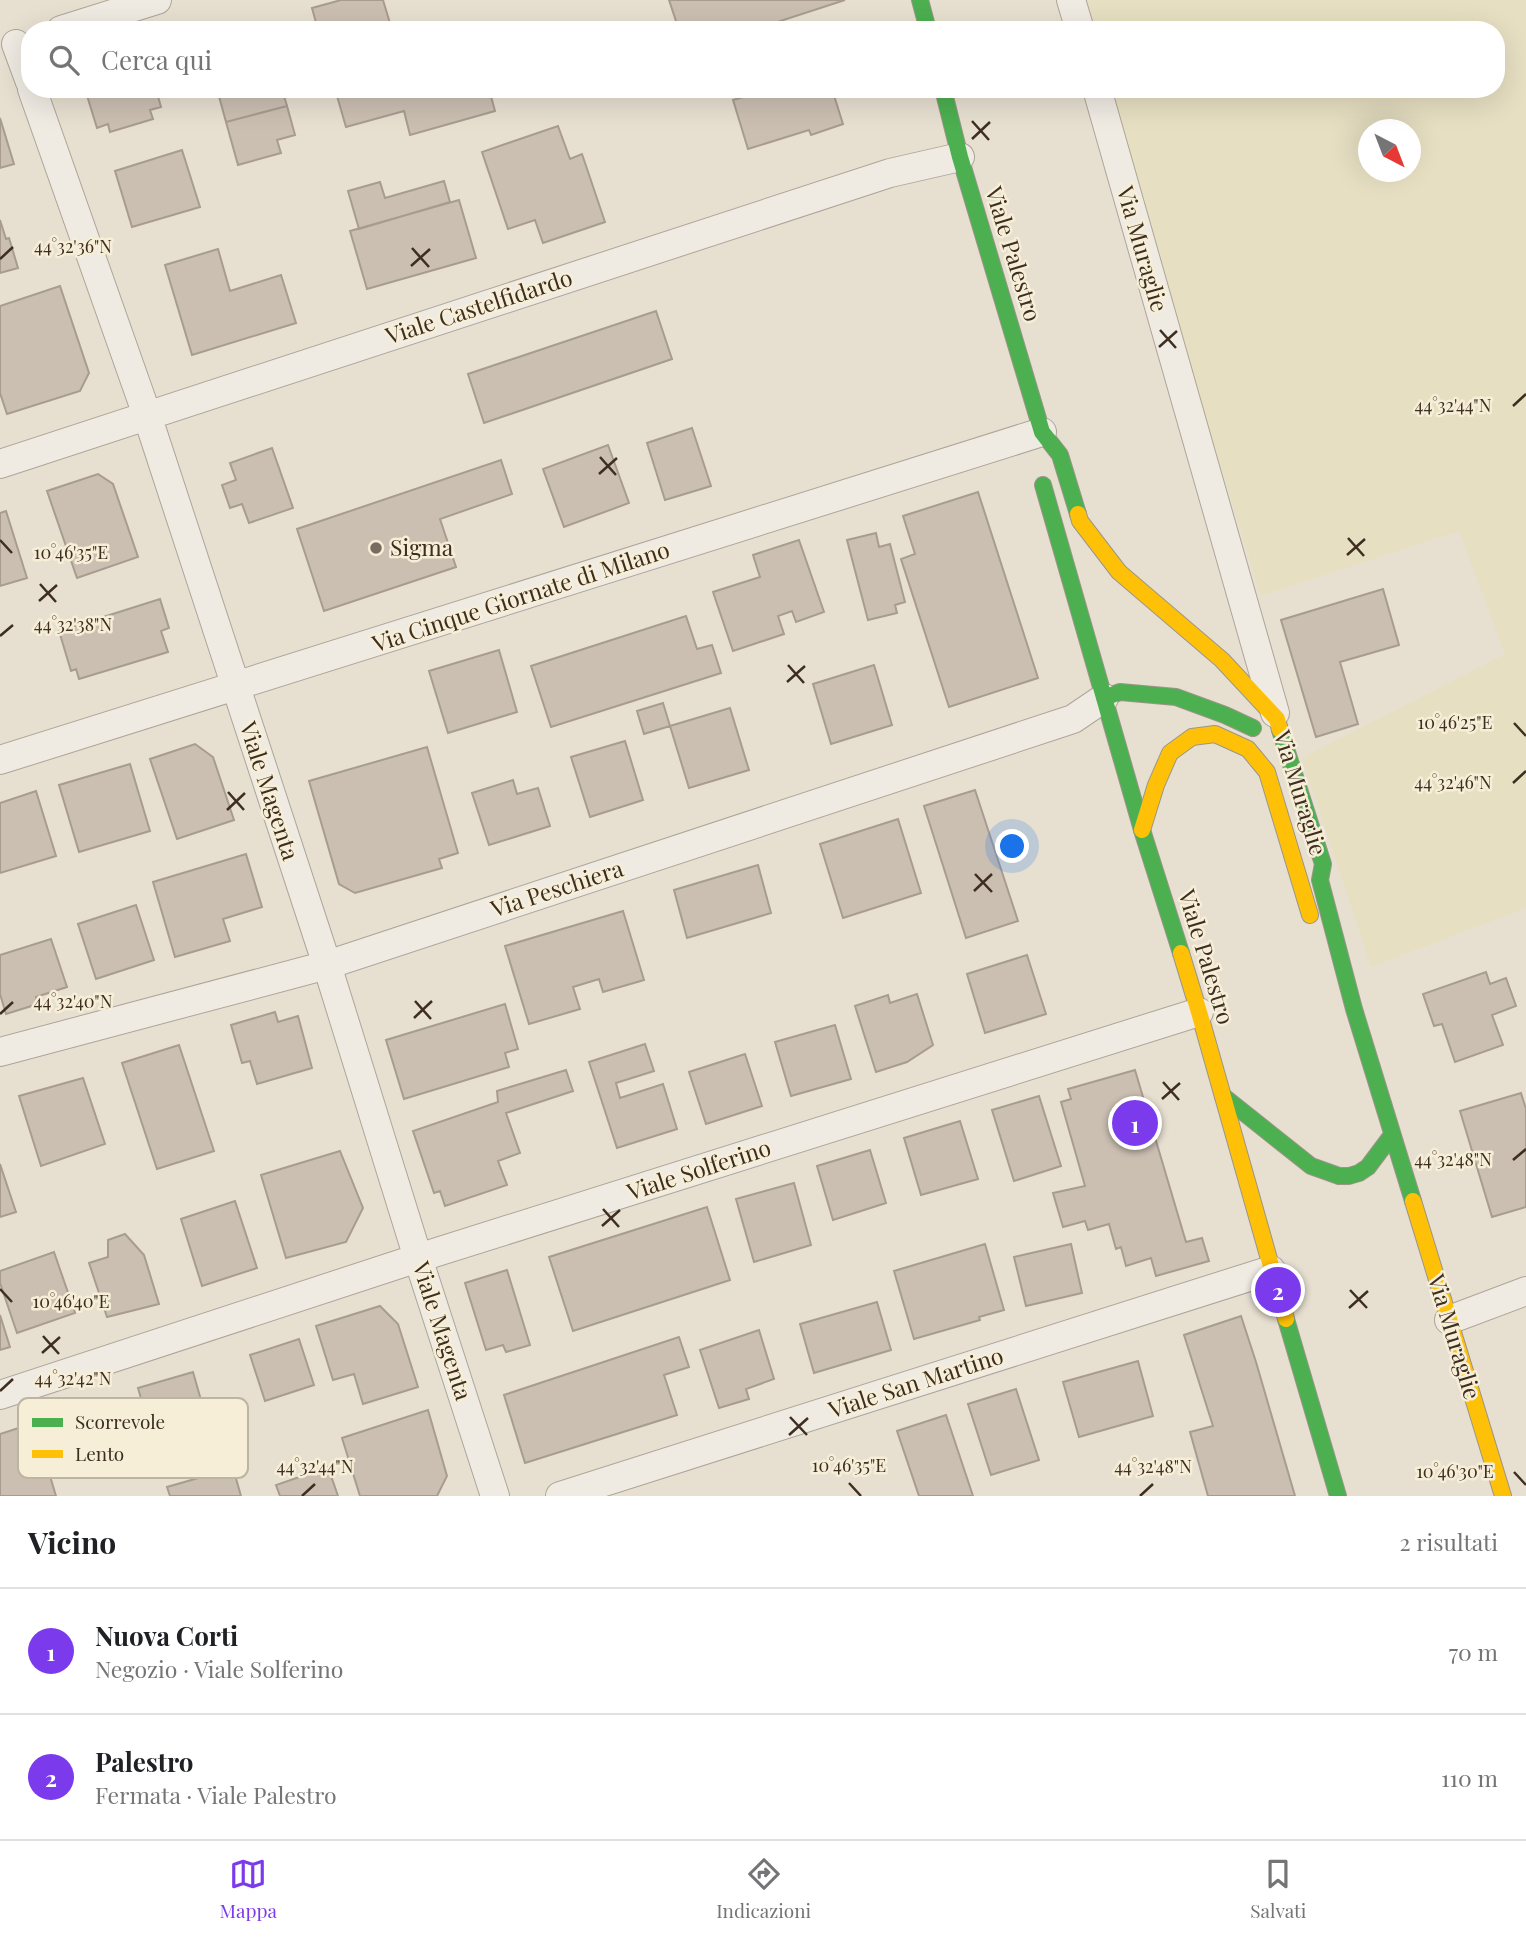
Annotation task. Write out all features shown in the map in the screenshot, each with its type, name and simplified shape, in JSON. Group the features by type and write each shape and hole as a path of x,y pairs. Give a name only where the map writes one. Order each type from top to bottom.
{"main road":[{"path":"920,0 926,21"},
{"name":"Viale Palestro","path":"945,98 1104,698 1199,1012 1338,1496"},
{"name":"Viale Palestro","path":"1039,451 1060,455 1080,521 1119,572 1222,660 1271,738"},
{"path":"1104,698 1120,692 1176,697 1251,726 1271,738 1313,876 1320,880"},
{"path":"1142,830 1156,785 1170,753 1192,737 1215,734 1248,749 1267,772 1313,925"},
{"name":"Via Muraglie","path":"1271,738 1323,864 1320,880 1354,1009 1503,1496"},
{"path":"1332,989 1354,1009"},
{"path":"1223,1096 1311,1166 1325,1173 1344,1177 1361,1173 1376,1161 1392,1135"},
{"path":"1312,1407 1337,1440"}],"street":[{"path":"90,21 157,0"},
{"path":"1071,0 1077,21"},
{"name":"Viale Magenta","path":"35,98 146,415 327,965 495,1496"},
{"name":"Via Muraglie","path":"1099,98 1271,738"},
{"name":"Viale Castelfidardo","path":"0,464 890,173 960,157"},
{"name":"Via Cinque Giornate di Milano","path":"0,760 235,687 1039,451"},
{"name":"Via Peschiera","path":"0,1052 327,965 1073,719 1104,698"},
{"name":"Viale Solferino","path":"0,1395 418,1258 1199,1012"},
{"name":"Viale San Martino","path":"560,1496 1272,1270"},
{"path":"1449,1320 1526,1291"}],"shaded area":[{"path":"1076,0 1526,0 1526,908 1371,967 1302,758 1505,654 1459,531 1261,596 1106,98 1505,98 1505,21 1082,21"}],"building":[{"path":"341,0 383,0 389,21 316,21 312,8"},
{"path":"669,0 845,0 781,21 676,21"},
{"path":"88,98 158,98 161,107 150,110 153,119 110,132 108,124 97,128"},
{"path":"219,98 285,98 287,106 226,122"},
{"path":"338,98 491,98 495,111 410,135 404,111 346,127"},
{"path":"835,98 843,124 811,135 809,130 748,149 733,100"},
{"path":"287,106 295,135 277,140 281,153 238,165 226,122"},
{"path":"0,118 14,164 0,168"},
{"path":"558,126 570,159 582,154 605,222 543,243 535,220 508,229 482,152"},
{"path":"182,150 200,207 132,227 115,171"},
{"path":"444,181 450,202 359,229 348,191 380,182 385,198"},
{"path":"459,200 476,258 367,289 350,231"},
{"path":"0,220 6,239 9,238 18,268 0,273"},
{"path":"218,249 230,291 281,275 296,323 192,355 165,265"},
{"path":"60,286 89,373 80,391 7,414 0,393 0,306"},
{"path":"656,311 672,359 484,423 468,374"},
{"path":"692,428 711,486 665,500 647,443"},
{"path":"608,445 629,503 564,527 543,469"},
{"path":"272,448 293,508 249,523 242,504 230,508 222,485 236,480 230,463"},
{"name":"Sigma","path":"501,460 512,494 440,519 456,567 324,611 297,529"},
{"path":"98,474 113,484 138,557 77,578 47,491"},
{"path":"978,492 1038,678 949,707 901,559 915,554 903,516"},
{"path":"6,511 27,578 0,586 0,513"},
{"path":"876,533 879,547 890,544 905,602 895,605 897,613 868,620 847,540"},
{"path":"799,540 824,612 796,622 792,611 778,616 784,634 733,651 713,592 760,577 753,555"},
{"path":"1383,589 1399,645 1340,662 1358,724 1316,737 1281,620"},
{"path":"160,599 169,628 161,631 168,652 79,679 76,669 71,671 59,631"},
{"path":"686,616 697,649 712,645 721,673 551,727 531,666"},
{"path":"499,650 517,712 448,733 429,671"},
{"path":"874,665 892,725 831,744 813,684"},
{"path":"663,703 670,726 644,734 637,711"},
{"path":"730,708 749,770 689,788 670,726"},
{"path":"625,741 643,800 590,817 571,757"},
{"path":"195,744 213,757 234,820 177,839 150,759"},
{"path":"427,747 458,853 439,859 442,868 355,893 339,884 309,781"},
{"path":"130,764 150,831 79,852 59,785"},
{"path":"513,780 517,794 538,788 550,826 489,845 472,793"},
{"path":"975,790 1018,921 966,938 924,806"},
{"path":"36,791 56,856 0,873 0,803"},
{"path":"898,819 921,893 843,918 820,844"},
{"path":"246,854 262,907 223,919 230,941 175,957 153,882"},
{"path":"758,865 771,913 687,938 674,890"},
{"path":"136,905 154,960 96,979 78,924"},
{"path":"623,911 644,980 603,992 599,979 573,987 580,1009 529,1024 505,946"},
{"path":"51,939 67,987 36,997 38,1004 6,1014 0,994 0,955"},
{"path":"1027,955 1046,1014 985,1033 967,974"},
{"path":"1486,972 1490,984 1506,978 1516,1006 1492,1015 1503,1045 1455,1062 1442,1024 1434,1026 1423,994"},
{"path":"917,994 933,1045 907,1062 876,1072 855,1006 888,995 890,1003"},
{"path":"505,1004 518,1049 505,1053 509,1067 404,1099 386,1040"},
{"path":"275,1012 278,1022 298,1016 312,1068 257,1084 250,1061 242,1063 231,1025"},
{"path":"835,1025 851,1079 791,1096 775,1042"},
{"path":"645,1044 654,1071 616,1083 620,1098 663,1084 677,1129 617,1148 589,1062"},
{"path":"179,1045 214,1151 157,1169 122,1063"},
{"path":"745,1054 762,1106 706,1124 689,1072"},
{"path":"566,1070 573,1091 506,1113 520,1153 498,1161 507,1185 445,1206 440,1191 434,1193 413,1131 498,1102 497,1091"},
{"path":"1135,1070 1186,1242 1202,1238 1209,1261 1156,1276 1151,1258 1126,1266 1121,1247 1116,1249 1109,1224 1088,1230 1085,1221 1063,1227 1053,1193 1085,1186 1061,1102 1071,1099 1068,1089"},
{"path":"83,1078 105,1144 41,1166 19,1096"},
{"path":"1521,1093 1526,1109 1526,1207 1492,1217 1460,1111"},
{"path":"1039,1096 1061,1166 1014,1181 992,1110"},
{"path":"960,1121 978,1179 921,1195 904,1138"},
{"path":"870,1150 886,1203 833,1220 817,1166"},
{"path":"340,1151 363,1208 346,1242 286,1258 261,1175"},
{"path":"0,1164 16,1212 0,1217"},
{"path":"794,1183 811,1245 754,1262 736,1199"},
{"path":"235,1201 257,1268 202,1286 181,1219"},
{"path":"707,1207 730,1280 573,1331 549,1257"},
{"path":"125,1234 144,1255 159,1304 107,1317 89,1263 108,1257 108,1240"},
{"path":"985,1244 1004,1310 979,1317 980,1320 914,1339 894,1271"},
{"path":"1071,1244 1082,1293 1026,1306 1014,1257"},
{"path":"54,1252 75,1313 17,1333 0,1283 0,1271"},
{"path":"507,1270 530,1345 506,1352 503,1345 486,1350 465,1283"},
{"path":"877,1302 891,1350 814,1373 800,1324"},
{"path":"380,1306 398,1324 418,1387 363,1404 354,1374 333,1380 316,1326"},
{"path":"0,1315 10,1347 0,1350"},
{"path":"1241,1316 1295,1496 1208,1496 1190,1432 1213,1426 1184,1335"},
{"path":"759,1330 774,1379 746,1389 749,1399 719,1408 700,1350"},
{"path":"679,1337 689,1367 664,1375 677,1415 525,1463 504,1395"},
{"path":"299,1339 314,1385 265,1401 250,1355"},
{"path":"1138,1361 1153,1416 1079,1437 1063,1382"},
{"path":"193,1372 200,1398 141,1398 138,1388"},
{"path":"1016,1389 1039,1460 991,1475 968,1404"},
{"path":"428,1410 447,1476 437,1496 360,1496 342,1438"},
{"path":"946,1415 973,1496 919,1496 897,1431"},
{"path":"18,1428 18,1478 51,1478 56,1496 0,1496 0,1434"},
{"path":"328,1467 338,1496 280,1496 276,1485"},
{"path":"198,1478 236,1478 241,1496 170,1496 167,1487"}],"traffic: fast":[{"path":"920,0 926,21"},
{"path":"945,98 960,157 1042,432 1060,455 1078,514"},
{"path":"1043,485 1142,830 1181,953"},
{"path":"1104,698 1120,692 1176,697 1253,728"},
{"path":"1280,730 1323,864 1320,880 1354,1009 1413,1201"},
{"path":"1223,1096 1311,1166 1339,1176 1359,1173 1368,1167 1392,1135"},
{"path":"1286,1319 1338,1496"}],"traffic: slow":[{"path":"1078,514 1080,521 1119,572 1222,660 1277,719 1280,730"},
{"path":"1142,830 1156,785 1170,753 1192,737 1215,734 1248,749 1267,772 1310,915"},
{"path":"1181,953 1286,1319"},
{"path":"1413,1201 1503,1496"}],"place":[{"name":"Sigma","path":"376,548"},
{"name":"Nuova Corti","path":"1135,1123"},
{"name":"Palestro","path":"1278,1290"}]}
